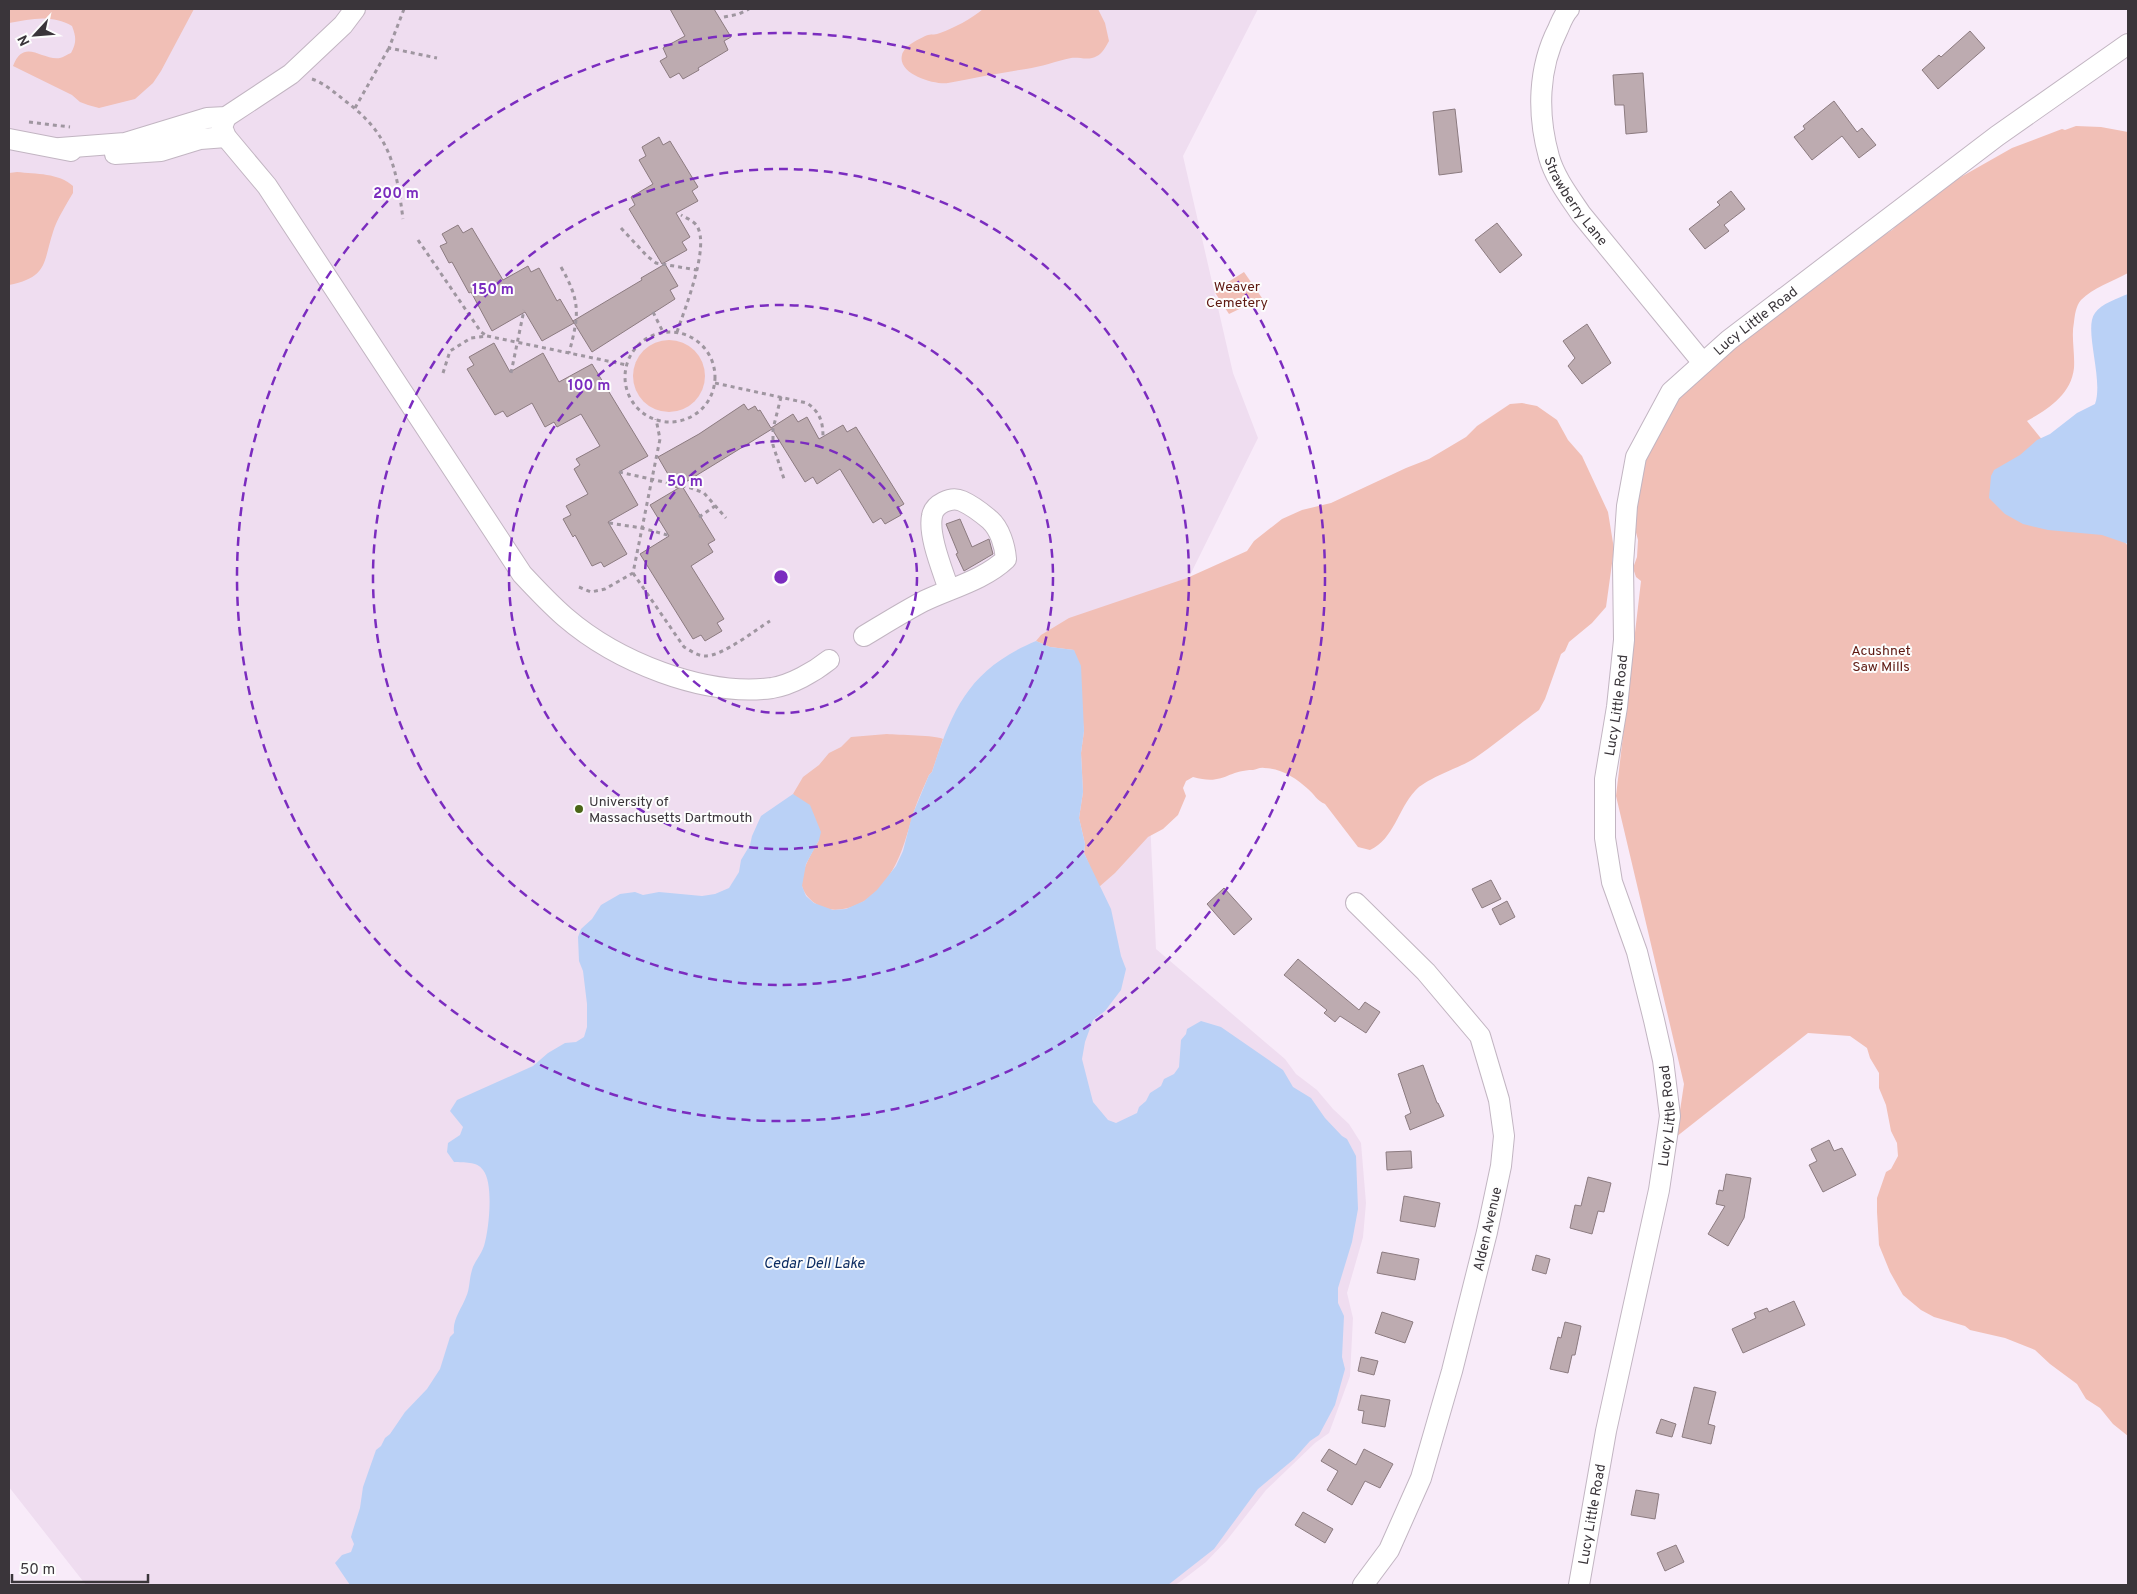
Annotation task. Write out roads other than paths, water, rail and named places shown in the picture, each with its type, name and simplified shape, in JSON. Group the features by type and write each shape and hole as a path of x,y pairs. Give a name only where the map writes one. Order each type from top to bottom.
{"street":[{"path":"60,148 125,143 207,118 226,117 291,74 343,25 355,9"},
{"name":"Strawberry Lane","path":"1569,9 1554,37 1544,64 1540,96 1543,128 1549,158 1563,187 1581,214 1704,363"},
{"name":"Lucy Little Road","path":"1578,1585 1606,1431 1659,1190 1670,1116 1663,1060 1654,1020 1637,952 1612,882 1605,838 1605,779 1617,707 1624,640 1623,564 1627,506 1636,457 1671,392 1729,340 1989,142 2128,44"},
{"path":"226,117 222,127 226,137 267,186 522,574 566,618 600,642 630,659 670,676 741,690 773,688 797,679 829,660"},
{"path":"9,139 60,148 81,154 124,154 161,151 200,138 226,137"},
{"path":"864,636 892,618 995,570 1006,559 1005,548 992,521 961,501 950,499 938,505 932,515 932,531 950,590"},
{"name":"Alden Avenue","path":"1356,903 1426,972 1480,1036 1499,1100 1504,1136 1501,1166 1487,1232 1452,1370 1421,1478 1389,1550 1363,1585"}],"water":[{"path":"2128,294 2128,544 2102,535 2048,530 2023,524 2005,514 1989,498 1991,476 1994,470 2020,455 2037,440 2050,434 2077,413 2095,404 2097,381 2091,330 2092,320 2095,313 2101,307"},
{"name":"Cedar Dell Lake","path":"1036,641 1050,647 1074,650 1081,666 1084,731 1081,753 1083,792 1079,818 1085,844 1084,853 1111,909 1121,956 1126,969 1121,990 1105,1011 1093,1020 1085,1042 1082,1059 1093,1102 1108,1120 1116,1123 1137,1113 1139,1107 1146,1101 1150,1093 1161,1086 1164,1079 1174,1074 1179,1067 1181,1040 1186,1034 1187,1029 1201,1021 1221,1027 1283,1070 1293,1087 1311,1098 1325,1118 1347,1139 1356,1156 1358,1209 1352,1242 1338,1288 1338,1303 1344,1316 1342,1357 1345,1369 1335,1405 1319,1435 1258,1489 1214,1549 1168,1585 350,1585 335,1563 342,1555 351,1552 354,1544 351,1537 360,1508 363,1487 376,1450 381,1446 405,1412 427,1389 440,1369 450,1337 454,1333 456,1319 467,1294 473,1267 486,1239 489,1218 489,1196 486,1176 477,1165 454,1162 447,1152 448,1143 460,1135 463,1127 450,1111 457,1100 533,1066 548,1053 565,1043 576,1042 584,1037 587,1027 587,1004 583,971 579,961 578,937 581,929 592,919 601,905 620,894 635,892 643,895 659,892 702,896 715,894 729,888 739,872 741,860 750,845 761,816 793,794 810,805 821,832 819,840 806,864 802,886 806,896 814,903 833,910 846,909 864,901 877,890 896,866 903,851 912,816 932,772 948,728 967,693 995,664 1013,652"}],"place":[{"name":"University of Massachusetts Dartmouth","path":"579,809"}],"park label":[{"name":"Weaver Cemetery","path":"1237,294"},
{"name":"Acushnet Saw Mills","path":"1881,658"}]}
